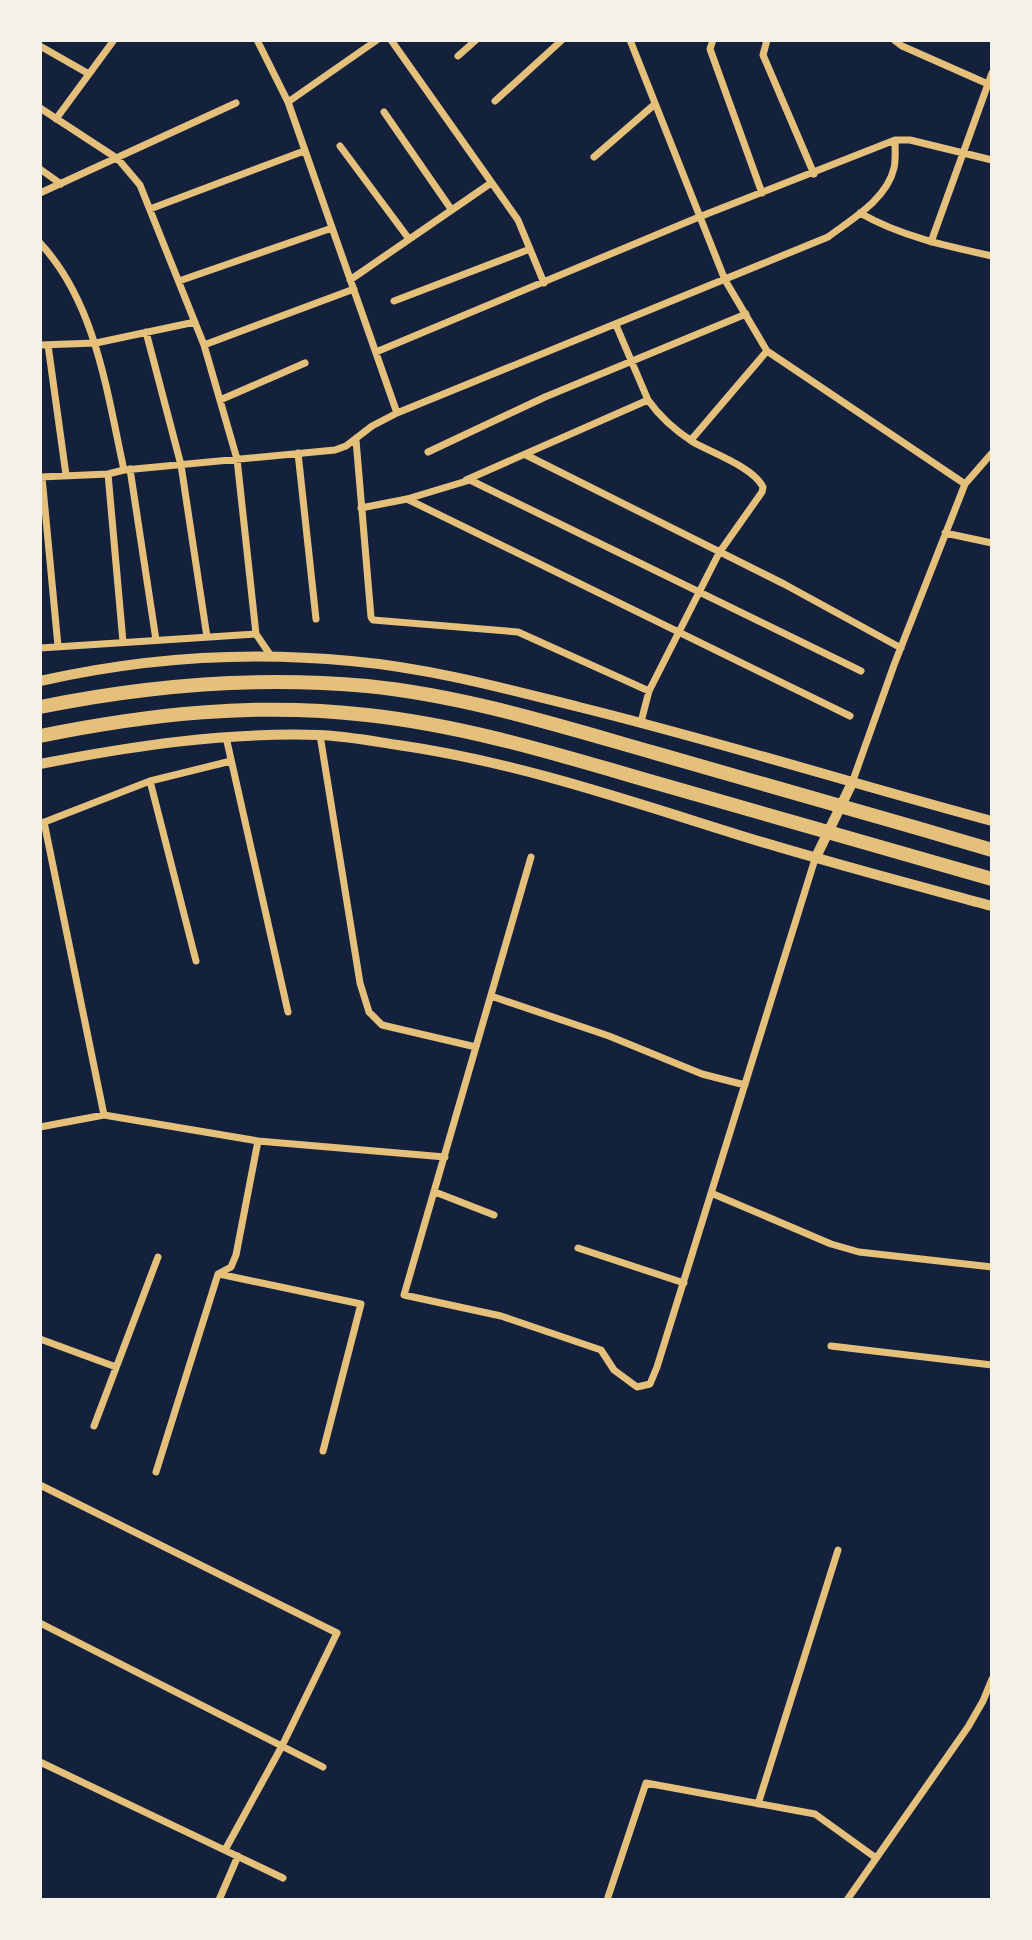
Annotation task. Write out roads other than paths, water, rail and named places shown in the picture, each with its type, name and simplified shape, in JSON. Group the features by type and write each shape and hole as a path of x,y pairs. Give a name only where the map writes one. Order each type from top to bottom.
{"highway":[{"path":"40,707 137,690 228,682 318,682 416,693 513,712 992,850"},
{"path":"40,736 141,718 229,710 317,711 412,720 506,740 992,879"}],"street":[{"path":"56,119 114,40"},
{"path":"257,40 288,102 397,413"},
{"path":"288,102 377,40"},
{"path":"391,40 518,220 544,283"},
{"path":"458,56 476,40"},
{"path":"495,101 562,40"},
{"path":"630,40 725,280 767,351 965,484"},
{"path":"713,40 710,49 762,193"},
{"path":"767,40 763,55 814,174"},
{"path":"894,40 988,84"},
{"path":"40,46 89,74"},
{"path":"931,242 992,73"},
{"path":"40,193 236,103"},
{"path":"594,157 654,104"},
{"path":"40,108 118,159 141,185 204,345 237,459 256,634 271,656"},
{"path":"384,112 451,209"},
{"path":"58,646 41,477 108,474 127,469 335,450 356,440 372,426 397,413 828,237 860,213 885,189 894,168 895,140"},
{"path":"376,352 699,217 895,140 910,140 992,160"},
{"path":"340,145 409,239"},
{"path":"150,209 304,151"},
{"path":"40,169 61,184"},
{"path":"350,280 491,183"},
{"path":"860,213 886,227 931,242 991,255"},
{"path":"179,281 332,228"},
{"path":"40,243 48,251 74,294 96,343 127,469 156,640"},
{"path":"394,302 530,249"},
{"path":"204,345 354,289"},
{"path":"428,452 545,397 746,314"},
{"path":"66,475 44,345 96,343 195,322"},
{"path":"616,325 648,400 665,421 691,440 754,475 763,486 762,492 719,553 649,691 641,722"},
{"path":"146,332 181,465 206,637"},
{"path":"691,440 767,351"},
{"path":"220,400 305,363"},
{"path":"361,508 407,499 462,481 648,400"},
{"path":"356,440 373,620 518,632 649,691"},
{"path":"298,453 316,619"},
{"path":"531,857 404,1295 501,1316 601,1350 614,1370 637,1387 650,1384 684,1283 815,859 852,783 965,484 992,453"},
{"path":"526,455 783,584 901,648"},
{"path":"108,474 123,642"},
{"path":"462,481 470,480 861,671"},
{"path":"407,499 850,716"},
{"path":"946,533 992,543"},
{"path":"40,648 256,634"},
{"path":"40,681 161,661 271,656 351,661 450,674 641,722 992,821"},
{"path":"320,735 360,983 369,1012 382,1025 476,1047"},
{"path":"40,764 126,747 226,737 320,735 423,748 520,768 815,859 992,906"},
{"path":"226,737 288,1012"},
{"path":"104,1115 42,823 150,781 231,761"},
{"path":"150,781 196,961"},
{"path":"491,996 609,1036 702,1074 745,1086"},
{"path":"40,1127 104,1115 258,1141 445,1157"},
{"path":"156,1472 218,1274 230,1267 236,1255 258,1141"},
{"path":"435,1192 494,1215"},
{"path":"711,1193 831,1244 859,1252 992,1267"},
{"path":"578,1248 684,1283"},
{"path":"94,1426 158,1257"},
{"path":"218,1274 361,1304 324,1451"},
{"path":"40,1339 116,1367"},
{"path":"831,1346 992,1366"},
{"path":"40,1485 337,1633 282,1746 225,1850"},
{"path":"758,1804 838,1550"},
{"path":"40,1623 323,1767"},
{"path":"848,1900 968,1727 992,1679"},
{"path":"40,1762 283,1878"},
{"path":"607,1900 646,1783 815,1814 876,1858"},
{"path":"219,1900 237,1856"}]}
